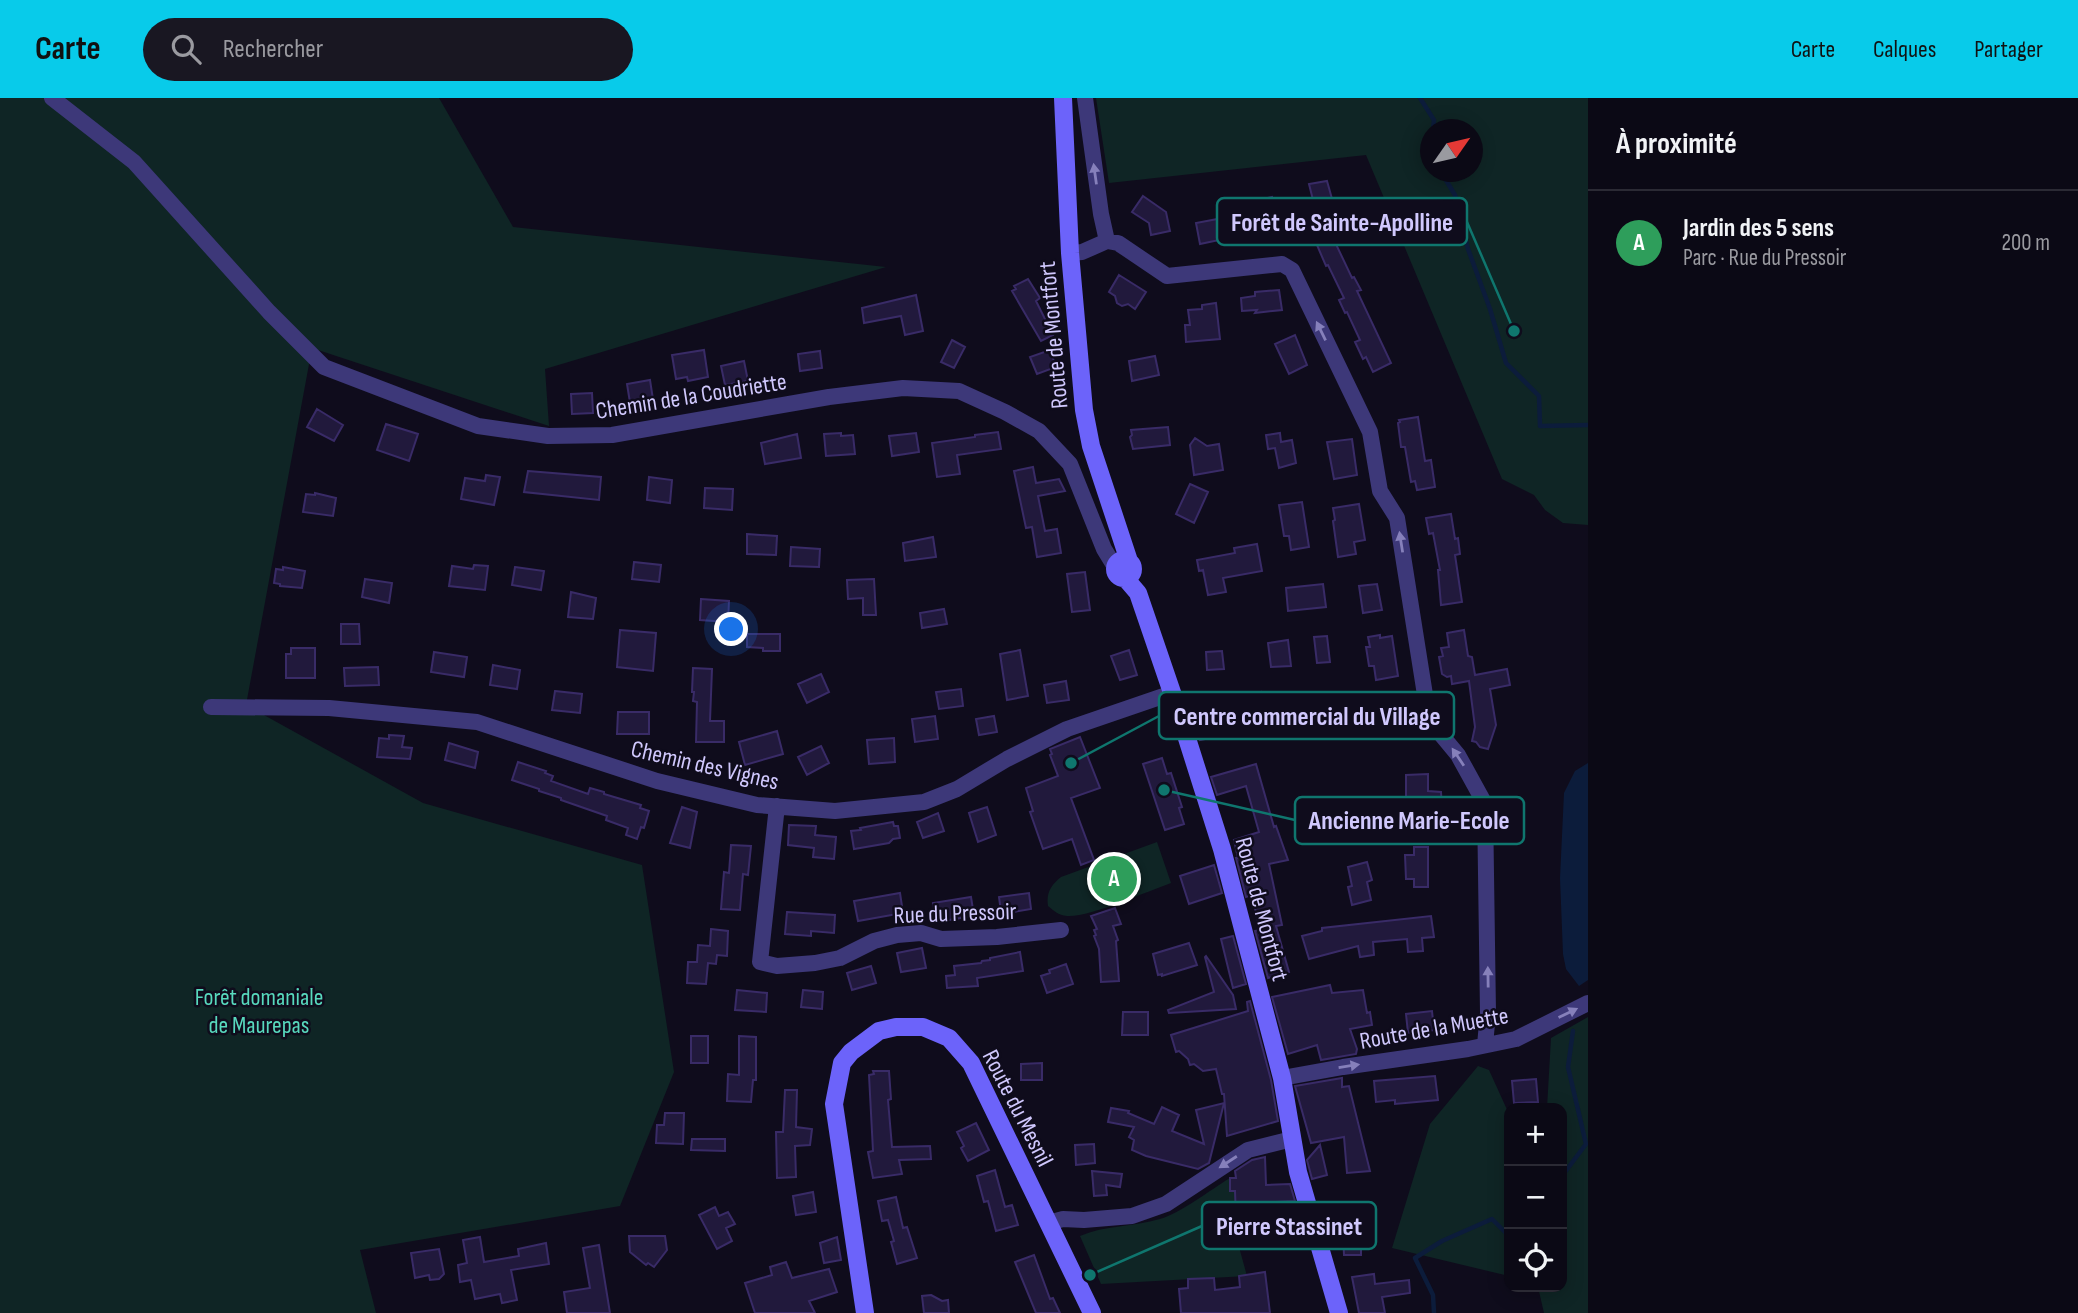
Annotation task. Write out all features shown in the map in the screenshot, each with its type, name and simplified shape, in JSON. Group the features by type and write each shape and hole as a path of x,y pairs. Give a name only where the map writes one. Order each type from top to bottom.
{"street":[{"name":"Chemin de la Coudriette","path":"52,98 134,162 269,313 324,366 478,426 548,436 612,435 829,397 903,388 959,391 1039,431 1070,464 1104,549 1124,569"},
{"name":"Route de Montfort","path":"1063,98 1070,253 1088,434 1124,569 1138,593 1222,849 1282,1078 1298,1172 1339,1313"},
{"path":"1085,98 1107,241"},
{"path":"1070,253 1082,252 1107,241 1118,243 1167,275 1282,264 1292,270 1370,432 1380,491 1397,518 1429,720 1458,755 1485,804 1488,1013 1485,1045"},
{"name":"Chemin des Vignes","path":"211,707 329,708 477,722 657,781 757,805 835,811 924,802 957,789 1067,729 1172,693"},
{"name":"Rue du Pressoir","path":"777,806 760,962 777,966 840,958 874,940 897,935 921,933 941,939 997,937 1061,930"},
{"name":"Route de la Muette","path":"1282,1078 1516,1039 1588,1003"},
{"name":"Route du Mesnil","path":"865,1313 834,1104 842,1063 851,1052 880,1031 896,1027 923,1027 949,1038 971,1063 1092,1313"},
{"path":"1048,1223 1063,1219 1132,1216 1175,1199 1248,1150 1292,1139"}],"green space":[{"name":"Forêt domaniale de Maurepas","path":"0,98 439,98 513,227 886,267 545,369 549,426 312,348 246,705 423,803 642,865 674,1072 620,1206 360,1250 376,1313 0,1313"},
{"path":"1096,98 1588,98 1588,525 1563,523 1545,510 1534,495 1502,479 1366,155 1109,183"},
{"path":"1157,842 1171,883 1089,913 1061,915 1048,906 1050,890 1061,877"},
{"path":"1588,1017 1588,1313 1544,1313 1539,1292 1567,1292 1567,1103 1547,1103 1551,1038"},
{"path":"1478,1066 1489,1070 1504,1103 1504,1275 1392,1248 1430,1124"},
{"path":"1230,1178 1230,1191 1236,1191 1236,1218 1224,1218 1228,1236 1236,1236 1247,1276 1101,1284 1080,1236 1168,1216"}],"water":[{"path":"1588,763 1588,980 1579,986 1566,969 1563,954 1560,878 1564,793 1575,771"}],"building":[{"path":"1327,181 1336,213 1320,216 1318,207 1315,208 1309,184"},
{"path":"1143,196 1166,212 1170,231 1151,235 1149,223 1132,212"},
{"path":"1272,197 1275,217 1241,226 1237,204"},
{"path":"1228,217 1231,235 1200,244 1196,223"},
{"path":"1327,232 1361,290 1357,291 1391,363 1373,372 1355,342 1360,340 1339,300 1344,298 1314,238"},
{"path":"1119,275 1146,292 1135,309 1128,304 1122,306 1117,303 1115,296 1109,292"},
{"path":"1028,279 1040,298 1036,301 1053,335 1041,341 1012,291 1016,289 1014,286"},
{"path":"1279,290 1282,310 1255,313 1257,310 1242,311 1241,298 1255,296 1255,292"},
{"path":"916,295 923,331 905,335 901,316 864,323 862,308"},
{"path":"1216,303 1220,339 1186,342 1185,325 1190,325 1188,310 1202,309 1202,305"},
{"path":"1295,335 1307,365 1289,374 1275,344"},
{"path":"952,340 965,347 954,368 941,362"},
{"path":"704,350 708,377 688,381 687,377 676,379 672,355"},
{"path":"1050,350 1056,367 1037,374 1030,357"},
{"path":"820,351 822,368 800,371 798,354"},
{"path":"1155,356 1159,375 1132,381 1129,361"},
{"path":"744,361 748,381 725,385 721,366"},
{"path":"650,380 654,406 631,409 627,384"},
{"path":"592,393 593,413 572,414 571,394"},
{"path":"317,409 343,425 334,441 307,427"},
{"path":"1418,417 1425,461 1431,460 1435,487 1417,490 1415,481 1411,482 1405,447 1401,447 1398,423 1399,420"},
{"path":"386,424 418,434 409,461 377,450"},
{"path":"1168,427 1170,445 1133,449 1131,430"},
{"path":"998,432 1001,449 957,455 960,474 937,477 932,443"},
{"path":"841,433 841,436 853,435 855,454 826,456 824,434"},
{"path":"916,433 919,452 892,456 889,436"},
{"path":"1280,433 1281,442 1292,440 1296,463 1279,468 1275,448 1268,449 1266,435"},
{"path":"797,434 801,458 765,464 761,443"},
{"path":"1195,438 1207,446 1219,444 1223,470 1194,475 1190,445"},
{"path":"1352,439 1357,475 1334,479 1327,442"},
{"path":"1033,467 1036,483 1059,479 1065,491 1038,496 1045,531 1057,529 1061,553 1037,557 1032,527 1026,528 1014,471"},
{"path":"528,471 601,477 599,500 524,492"},
{"path":"486,475 500,477 494,505 461,499 465,478 485,481"},
{"path":"649,477 672,480 670,503 647,500"},
{"path":"1190,484 1208,492 1194,523 1176,514"},
{"path":"705,488 733,489 732,510 704,508"},
{"path":"315,493 336,498 333,516 303,512 306,494"},
{"path":"1302,502 1309,547 1291,550 1289,536 1284,536 1279,505"},
{"path":"1359,504 1365,540 1354,542 1356,554 1338,557 1333,508"},
{"path":"1451,514 1460,554 1455,555 1462,602 1441,605 1440,570 1433,533 1429,534 1426,518"},
{"path":"747,534 777,536 776,555 747,554"},
{"path":"933,537 936,557 905,561 903,543"},
{"path":"1257,544 1262,571 1223,578 1226,592 1208,595 1203,570 1199,571 1197,560 1235,553 1234,548"},
{"path":"791,547 820,549 819,567 790,566"},
{"path":"634,562 661,565 659,582 632,579"},
{"path":"474,565 488,566 485,590 449,586 452,566 473,569"},
{"path":"283,567 305,571 302,588 274,583 276,569 283,570"},
{"path":"515,567 544,571 541,590 512,585"},
{"path":"1085,572 1090,610 1072,612 1067,574"},
{"path":"365,579 392,583 389,603 362,597"},
{"path":"874,579 876,615 863,615 863,598 848,599 847,580"},
{"path":"1323,584 1326,607 1288,611 1286,588"},
{"path":"1377,584 1382,610 1363,613 1359,586"},
{"path":"571,592 596,598 593,619 568,617"},
{"path":"701,599 729,601 728,622 700,620"},
{"path":"944,609 947,624 922,628 920,613"},
{"path":"341,624 359,624 360,644 341,644"},
{"path":"620,630 656,633 653,671 617,667"},
{"path":"1464,630 1468,656 1472,657 1475,675 1507,669 1510,685 1490,689 1496,725 1488,749 1472,741 1475,727 1469,681 1452,684 1451,676 1442,674 1439,657 1443,656 1441,648 1449,647 1447,633"},
{"path":"747,634 780,634 780,651 747,647"},
{"path":"1380,635 1380,638 1392,636 1398,676 1376,680 1374,666 1369,666 1366,647 1370,647 1368,637"},
{"path":"1327,636 1330,662 1317,663 1314,637"},
{"path":"1288,640 1291,666 1271,667 1268,643"},
{"path":"291,648 315,648 315,678 286,678 286,654 291,654"},
{"path":"1020,650 1028,696 1007,700 1000,654"},
{"path":"1129,650 1137,675 1120,680 1111,656"},
{"path":"1222,651 1224,669 1207,670 1206,652"},
{"path":"434,652 467,657 464,677 431,672"},
{"path":"493,665 520,670 517,689 490,685"},
{"path":"378,667 379,685 345,686 344,668"},
{"path":"693,668 712,669 710,721 724,721 724,742 696,742 697,702 693,701"},
{"path":"821,674 829,692 807,703 798,684"},
{"path":"1066,681 1069,700 1047,703 1044,685"},
{"path":"961,689 963,706 939,709 936,692"},
{"path":"555,691 582,694 580,713 552,710"},
{"path":"1261,692 1264,707 1268,710 1278,709 1279,716 1268,719 1268,726 1250,730 1249,725 1200,740 1191,712 1200,710 1206,726 1247,714 1244,695"},
{"path":"618,712 649,712 649,734 617,734"},
{"path":"935,716 938,739 915,742 912,719"},
{"path":"994,716 997,732 979,735 976,719"},
{"path":"777,731 783,754 745,765 739,742"},
{"path":"389,735 404,736 402,747 412,748 410,759 377,757 379,738 389,739"},
{"path":"1080,737 1100,788 1071,798 1094,860 1081,865 1072,839 1043,849 1030,812 1033,811 1026,788 1058,776 1050,749"},
{"path":"894,738 895,762 869,764 867,740"},
{"path":"449,743 478,752 475,768 445,760"},
{"path":"821,746 829,763 807,775 798,757"},
{"path":"1162,758 1167,774 1171,773 1182,807 1179,808 1184,824 1165,830 1143,764"},
{"path":"518,762 546,771 545,773 553,776 551,781 588,794 590,788 641,805 640,808 649,811 644,828 641,827 637,839 626,835 628,828 606,820 607,816 512,780"},
{"path":"1256,764 1274,827 1276,826 1288,860 1269,864 1282,925 1276,926 1289,972 1268,978 1255,931 1260,930 1252,895 1246,897 1236,858 1234,840 1259,832 1246,786 1217,795 1211,777"},
{"path":"1428,774 1428,791 1441,792 1442,808 1406,809 1406,775"},
{"path":"682,807 697,812 690,848 670,843"},
{"path":"987,807 996,835 978,842 969,813"},
{"path":"938,813 944,831 923,838 917,822"},
{"path":"893,822 894,826 898,826 900,838 889,843 854,849 851,831"},
{"path":"789,825 816,826 815,835 836,837 834,859 813,857 814,848 788,845"},
{"path":"731,845 751,846 748,875 743,874 740,910 721,909 724,872 729,873"},
{"path":"1414,847 1428,847 1428,887 1414,887 1414,879 1406,879 1405,855 1414,855"},
{"path":"1367,862 1372,880 1367,882 1371,900 1352,905 1348,867"},
{"path":"1214,865 1222,893 1189,904 1180,876"},
{"path":"900,893 903,913 858,921 854,901"},
{"path":"1029,893 1031,909 1001,912 999,897"},
{"path":"971,897 974,916 936,922 933,903"},
{"path":"1115,908 1121,924 1113,926 1118,940 1119,981 1101,982 1099,949 1094,936 1094,930 1097,929 1091,916"},
{"path":"787,912 835,915 834,933 811,931 811,936 785,934"},
{"path":"1431,916 1434,937 1422,938 1423,951 1408,952 1407,939 1373,942 1374,955 1360,957 1358,946 1309,959 1302,936 1322,931 1322,928"},
{"path":"711,929 728,931 727,956 717,955 716,964 708,963 706,984 687,983 688,962 697,962 698,945 710,946"},
{"path":"1233,936 1246,984 1233,988 1221,939"},
{"path":"1189,943 1197,965 1158,975 1153,954"},
{"path":"922,948 926,968 901,972 897,953"},
{"path":"1020,952 1023,971 977,978 978,986 947,988 946,976 955,975 954,966 981,963 990,958"},
{"path":"1206,956 1233,995 1236,1009 1169,1013 1168,1010 1214,992"},
{"path":"1066,964 1073,984 1047,993 1041,976"},
{"path":"871,966 876,983 852,990 847,973"},
{"path":"1330,985 1332,993 1363,990 1372,1025 1350,1029 1357,1049 1356,1054 1321,1060 1317,1045 1288,1054 1272,997"},
{"path":"737,990 767,993 766,1012 735,1010"},
{"path":"803,990 823,992 822,1009 801,1007"},
{"path":"1250,1001 1271,1080 1278,1121 1227,1136 1224,1094 1216,1069 1203,1071 1194,1064 1190,1065 1188,1059 1179,1051 1176,1052 1171,1035 1248,1011 1247,1002"},
{"path":"1432,1011 1434,1030 1408,1033 1406,1014"},
{"path":"1123,1012 1148,1012 1148,1035 1122,1035"},
{"path":"691,1036 708,1036 708,1063 691,1063"},
{"path":"739,1036 756,1037 756,1080 753,1080 751,1102 727,1101 728,1074 739,1075"},
{"path":"1042,1063 1042,1080 1021,1080 1021,1064"},
{"path":"873,1071 889,1071 891,1099 888,1100 892,1147 930,1146 931,1159 899,1160 902,1174 873,1178 868,1152 873,1151 869,1075 874,1074"},
{"path":"1435,1076 1438,1100 1395,1104 1395,1100 1376,1102 1374,1081"},
{"path":"1342,1078 1342,1087 1349,1086 1370,1171 1347,1173 1344,1137 1311,1143 1295,1086"},
{"path":"1536,1079 1538,1102 1514,1103 1512,1081"},
{"path":"785,1090 797,1090 796,1127 812,1129 810,1145 795,1146 796,1177 777,1178 776,1132 783,1132"},
{"path":"1224,1103 1209,1163 1198,1169 1132,1150 1134,1140 1129,1137 1134,1127 1108,1122 1111,1108 1129,1111 1128,1113 1154,1124 1162,1107 1179,1115 1172,1131 1204,1144 1196,1110"},
{"path":"665,1113 684,1113 683,1144 656,1143 657,1125 664,1125"},
{"path":"976,1123 989,1150 968,1161 957,1132"},
{"path":"692,1139 725,1139 725,1151 691,1150"},
{"path":"1094,1144 1095,1163 1076,1165 1075,1145"},
{"path":"1320,1145 1327,1175 1312,1179 1307,1160"},
{"path":"1265,1157 1266,1185 1290,1184 1295,1201 1256,1203 1258,1230 1227,1232 1226,1218 1236,1218 1235,1191 1230,1191 1230,1178 1236,1178 1235,1171 1252,1160"},
{"path":"995,1170 1005,1207 1012,1205 1018,1225 996,1231 988,1201 984,1202 977,1176"},
{"path":"1092,1171 1122,1174 1120,1187 1106,1185 1107,1195 1094,1196"},
{"path":"813,1192 816,1212 796,1215 793,1196"},
{"path":"896,1197 903,1228 907,1227 917,1258 897,1264 888,1220 882,1221 878,1201"},
{"path":"715,1207 719,1216 728,1212 735,1224 726,1228 732,1241 717,1249 699,1215"},
{"path":"1361,1229 1361,1255 1344,1255 1343,1232"},
{"path":"629,1236 665,1236 667,1250 654,1267 648,1263 646,1265 630,1252"},
{"path":"480,1237 484,1262 519,1256 518,1249 546,1243 549,1264 511,1270 517,1300 502,1303 500,1294 475,1299 471,1280 460,1282 458,1265 467,1263 463,1240"},
{"path":"837,1237 841,1260 824,1263 820,1243"},
{"path":"599,1245 610,1313 567,1313 564,1292 590,1288 583,1248"},
{"path":"439,1249 444,1274 439,1279 430,1280 429,1275 415,1278 411,1253"},
{"path":"1034,1255 1050,1299 1053,1298 1060,1313 1036,1313 1015,1262"},
{"path":"786,1262 792,1278 829,1269 837,1292 809,1301 815,1313 755,1313 745,1283 772,1275 770,1267"},
{"path":"1265,1272 1270,1313 1181,1313 1179,1289 1188,1288 1188,1279 1214,1278 1215,1290 1240,1287 1239,1276"},
{"path":"1374,1274 1375,1284 1409,1280 1410,1293 1382,1297 1385,1313 1359,1313 1352,1277"},
{"path":"931,1295 942,1301 948,1300 949,1313 924,1313 922,1296"}],"waterway":[{"path":"1420,98 1433,119"},
{"path":"1447,182 1455,195 1468,249 1506,363 1539,396 1540,426 1588,425"},
{"path":"1567,1169 1586,1144 1568,1067 1573,1031"},
{"path":"1434,1313 1433,1295 1415,1258 1442,1241 1492,1219 1504,1231"}],"place":[{"name":"Forêt de Sainte-Apolline","path":"1514,331"},
{"name":"Centre commercial du Village","path":"1071,763"},
{"name":"Ancienne Marie-Ecole","path":"1164,790"},
{"name":"Jardin des 5 sens","path":"1114,879"},
{"name":"Pierre Stassinet","path":"1090,1275"}]}
